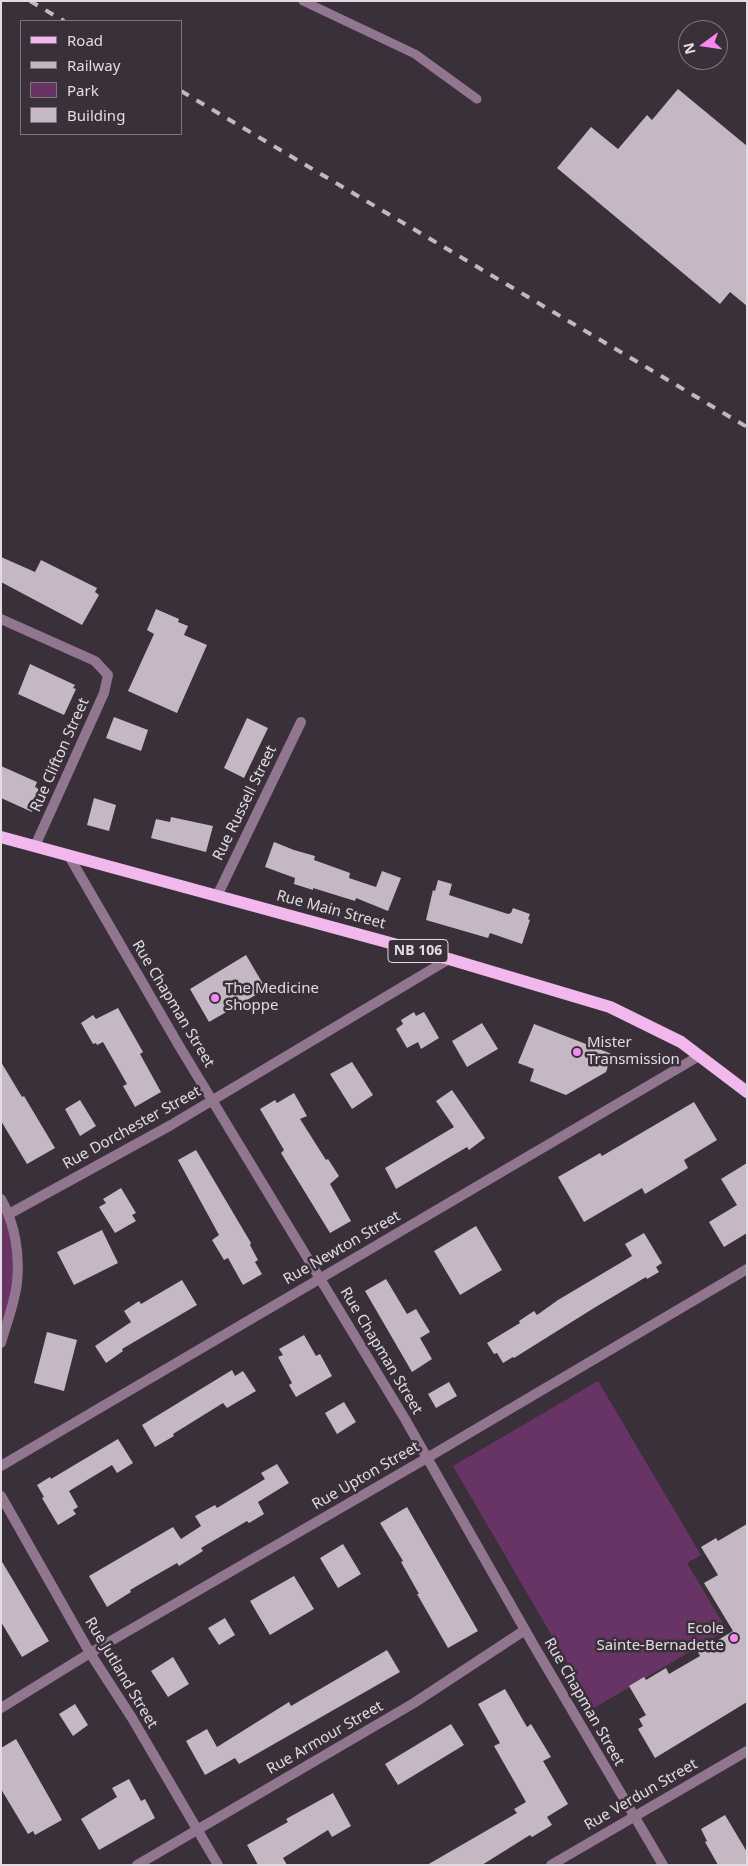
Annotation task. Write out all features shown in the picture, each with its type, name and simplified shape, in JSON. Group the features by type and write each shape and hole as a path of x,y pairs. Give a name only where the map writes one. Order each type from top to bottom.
{"main road":[{"name":"Rue Main Street","path":"1,837 449,960 610,1007 681,1042 747,1092"}],"street":[{"name":"Rue Clifton Street","path":"1,619 95,661 108,675 104,693 35,846"},
{"name":"Rue Russell Street","path":"217,896 301,722"},
{"name":"Rue Chapman Street","path":"69,856 178,1044 427,1458 525,1630 663,1865"},
{"name":"Rue Dorchester Street","path":"9,1214 171,1125 449,960"},
{"name":"Rue Newton Street","path":"1,1466 699,1056"},
{"path":"1,1199 9,1214 16,1245 17,1282 1,1343"},
{"name":"Rue Upton Street","path":"1,1708 90,1652 427,1458 747,1269"},
{"name":"Rue Jutland Street","path":"1,1496 90,1652 132,1718 218,1865"},
{"name":"Rue Armour Street","path":"137,1865 414,1703 525,1630"},
{"name":"Rue Verdun Street","path":"551,1865 747,1751"}],"lane":[{"path":"303,1 415,54 477,99"}],"green space":[{"path":"1,1199 9,1214 17,1283 1,1343"},
{"path":"598,1381 701,1555 687,1563 727,1630 594,1708 453,1466"}],"building":[{"path":"678,89 747,146 747,306 730,292 720,304 557,168 591,127 618,149 647,115 652,120"},
{"path":"1,557 35,572 41,560 97,588 95,592 99,595 82,625 1,582"},
{"path":"156,609 179,619 178,622 188,626 184,635 207,645 177,713 128,691 154,634 147,630"},
{"path":"30,664 75,685 73,688 76,689 64,715 18,694"},
{"path":"114,717 148,730 141,751 106,738"},
{"path":"247,718 268,728 244,778 224,768"},
{"path":"1,766 37,782 35,787 41,790 32,812 1,798"},
{"path":"94,798 116,805 109,831 87,825"},
{"path":"171,817 213,826 206,852 151,838 156,819 170,822"},
{"path":"274,842 315,856 314,860 350,873 349,878 376,887 382,871 401,878 388,911 356,898 355,901 294,884 295,878 265,867"},
{"path":"438,880 452,884 449,895 508,914 511,913 513,908 530,914 528,919 530,920 522,944 490,933 488,938 426,920 433,890 435,891"},
{"path":"246,955 266,989 209,1022 190,989"},
{"path":"118,1008 143,1052 140,1054 161,1092 135,1107 123,1086 127,1084 103,1042 97,1045 96,1043 93,1044 81,1023 93,1015 96,1019"},
{"path":"414,1012 416,1016 424,1012 439,1038 421,1049 418,1042 407,1048 396,1029 403,1024 401,1020"},
{"path":"482,1023 498,1049 467,1067 452,1041"},
{"path":"534,1024 612,1054 606,1072 566,1095 530,1081 534,1069 518,1063"},
{"path":"1,1062 55,1148 27,1164 1,1121"},
{"path":"352,1062 373,1095 352,1109 330,1074"},
{"path":"452,1090 485,1138 469,1150 467,1147 396,1189 385,1168 454,1127 436,1101"},
{"path":"294,1093 307,1116 300,1119 326,1160 328,1159 339,1176 330,1184 351,1221 330,1233 281,1153 284,1150 260,1109 275,1100 277,1103"},
{"path":"80,1100 96,1126 80,1136 65,1109"},
{"path":"694,1102 717,1140 684,1160 688,1168 645,1194 642,1188 584,1222 558,1177 600,1153 602,1156"},
{"path":"196,1150 251,1243 250,1245 258,1260 255,1262 262,1274 243,1285 228,1258 224,1260 212,1240 219,1235 178,1160"},
{"path":"747,1163 747,1233 724,1247 709,1222 737,1205 721,1179"},
{"path":"121,1188 136,1213 132,1215 136,1221 115,1233 99,1207 106,1203 103,1199"},
{"path":"476,1226 502,1270 460,1295 434,1251"},
{"path":"102,1230 118,1263 74,1285 57,1252"},
{"path":"644,1233 662,1263 656,1267 659,1272 647,1279 646,1277 514,1358 503,1363 497,1353 494,1354 487,1343 520,1323 519,1321 534,1311 537,1315 558,1300 632,1256 625,1244"},
{"path":"386,1279 407,1314 416,1309 430,1332 420,1338 432,1359 412,1372 365,1291"},
{"path":"182,1280 197,1305 122,1349 123,1351 106,1363 95,1346 131,1322 124,1311 139,1301 141,1304"},
{"path":"47,1332 77,1340 64,1391 34,1383"},
{"path":"304,1335 316,1356 320,1354 332,1376 296,1397 289,1385 292,1383 278,1357 283,1355 279,1349"},
{"path":"232,1370 235,1376 243,1371 256,1391 227,1408 223,1403 155,1447 142,1425"},
{"path":"449,1382 457,1396 436,1408 428,1394"},
{"path":"344,1402 356,1422 337,1434 325,1413"},
{"path":"118,1439 133,1463 117,1473 112,1465 69,1491 78,1507 73,1510 76,1514 58,1525 42,1498 44,1497 37,1485 50,1477 51,1479"},
{"path":"277,1464 289,1483 258,1502 264,1514 249,1523 247,1521 201,1548 203,1551 179,1566 177,1563 130,1590 131,1592 107,1607 89,1576 173,1527 181,1539 201,1526 195,1516 215,1505 217,1508 265,1479 261,1473"},
{"path":"407,1507 478,1631 448,1648 417,1594 419,1594 401,1562 403,1561 380,1523"},
{"name":"Ecole Sainte-Bernadette","path":"747,1524 747,1702 655,1758 638,1729 643,1726 639,1719 646,1715 629,1686 644,1677 646,1680 666,1668 669,1674 700,1656 698,1652 733,1631 704,1583 718,1575 701,1547 716,1538 718,1541"},
{"path":"343,1544 361,1574 338,1588 320,1558"},
{"path":"1,1560 49,1641 22,1657 1,1622"},
{"path":"294,1576 314,1609 270,1635 250,1601"},
{"path":"225,1618 235,1635 219,1645 208,1628"},
{"path":"387,1650 400,1672 239,1764 235,1758 205,1775 186,1741 207,1729 217,1747 289,1702 291,1706"},
{"path":"173,1657 189,1684 168,1697 151,1671"},
{"path":"505,1689 527,1727 531,1724 551,1757 543,1761 568,1804 547,1817 552,1825 532,1837 530,1835 482,1865 427,1865 517,1813 514,1809 526,1802 494,1746 500,1743 478,1704"},
{"path":"75,1704 88,1725 73,1736 59,1714"},
{"path":"451,1724 464,1745 398,1785 385,1764"},
{"path":"16,1739 62,1820 35,1835 33,1831 28,1834 1,1789 1,1748"},
{"path":"129,1779 141,1801 145,1799 155,1818 99,1850 81,1819 117,1797 112,1788"},
{"path":"333,1793 351,1826 332,1837 328,1830 283,1858 287,1865 258,1865 247,1845 288,1822 286,1819"},
{"path":"725,1815 747,1852 747,1865 718,1865 705,1842 707,1841 701,1829"}],"railway":[{"path":"30,1 62,20"},
{"path":"182,92 747,427"}],"place":[{"name":"The Medicine Shoppe","path":"215,998"},
{"name":"Mister Transmission","path":"577,1052"},
{"name":"Ecole Sainte-Bernadette","path":"734,1638"}]}
